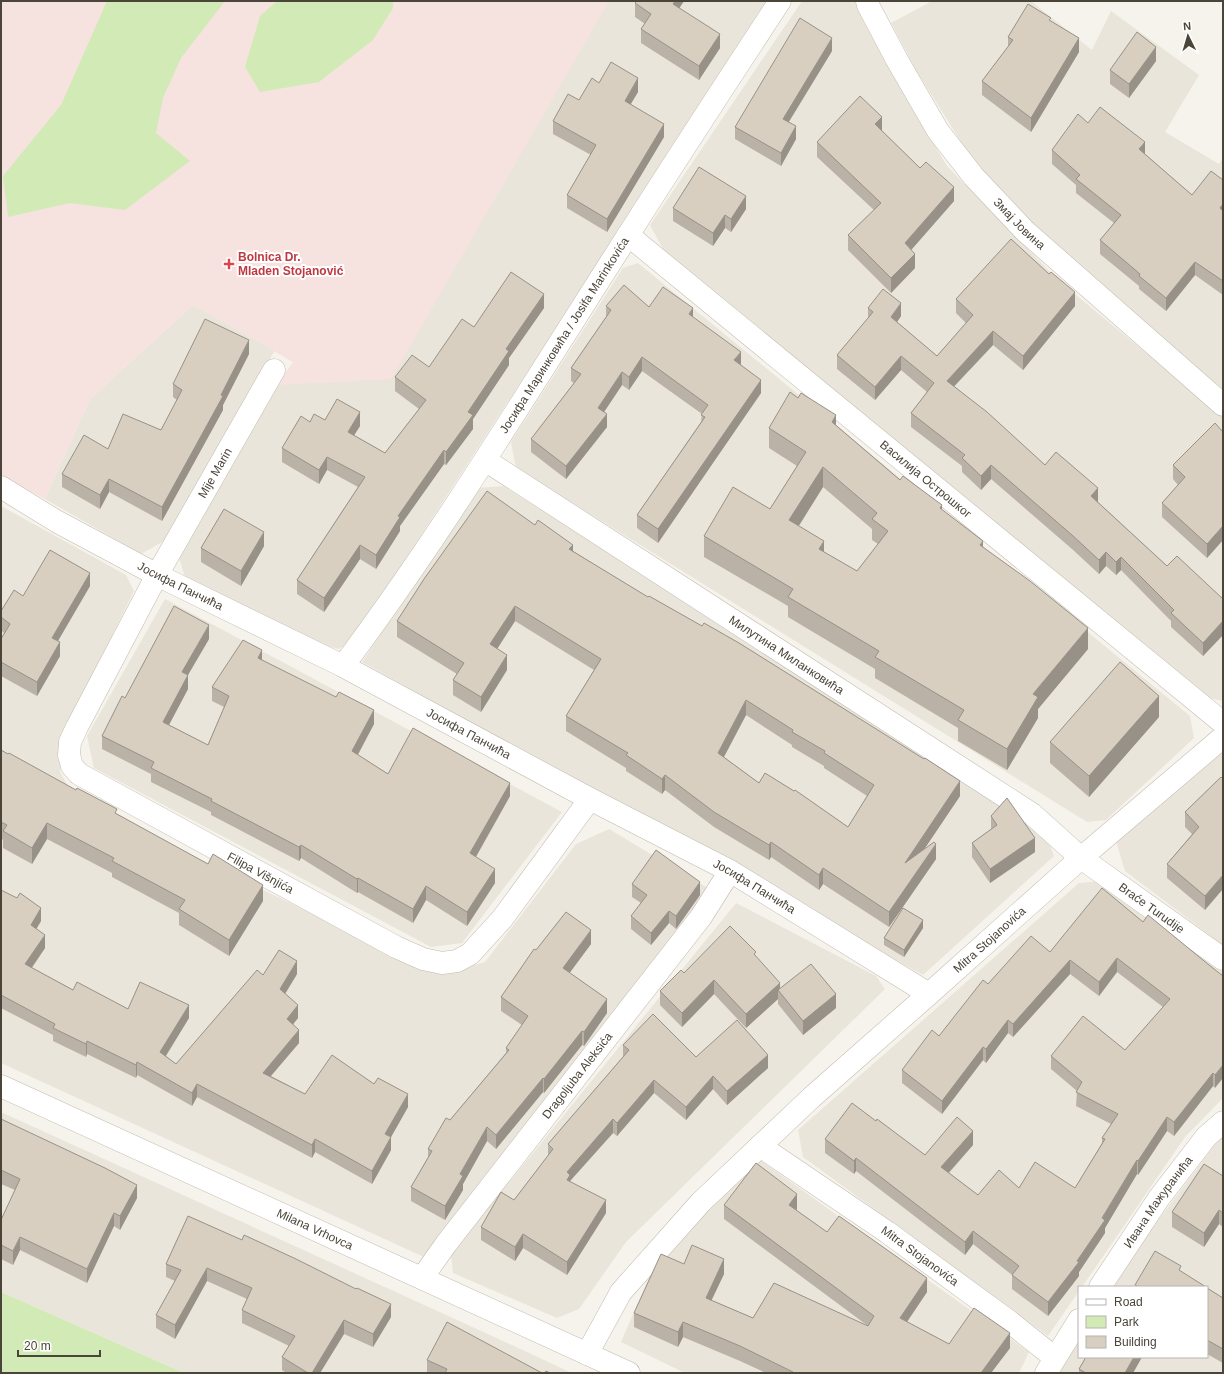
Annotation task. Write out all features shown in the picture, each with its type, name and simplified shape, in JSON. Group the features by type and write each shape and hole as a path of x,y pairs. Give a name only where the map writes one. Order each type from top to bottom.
{"street":[{"name":"Јосифа Маринковића / Josifa Marinkovića","path":"343,666 379,618 485,460 628,235 780,1"},
{"name":"Змај Јовина","path":"867,1 897,60 938,131 974,177 1025,231 1223,405"},
{"name":"Василија Острошког","path":"628,235 1223,723"},
{"name":"Mije Marin","path":"157,575 274,370"},
{"name":"Милутина Миланковића","path":"485,460 1032,814 1081,858"},
{"name":"Јосифа Панчића","path":"1,486 56,521 157,575 343,666 590,799 730,871 929,994"},
{"name":"Filipa Višnjića","path":"157,575 93,695 70,742 69,755 72,766 79,774 396,946 423,959 442,963 457,961 470,954 502,919 590,799"},
{"name":"Mitra Stojanovića","path":"587,1354 621,1292 701,1202 812,1097 1081,858 1223,737"},
{"name":"Braće Turudije","path":"1081,858 1223,959"},
{"name":"Dragoljuba Aleksića","path":"422,1278 446,1244 701,917 730,871"},
{"name":"Milana Vrhovca","path":"1,1086 628,1373"},
{"name":"Ивана Мажуранића","path":"1101,1286 1159,1198 1206,1137 1223,1122"},
{"name":"Mitra Stojanovića","path":"760,1146 887,1232 1010,1322 1051,1366"},
{"path":"1051,1366 1078,1322"}],"shaded area":[{"name":"Bolnica Dr. Mladen Stojanović","path":"1,1 609,1 391,379 276,385 293,362 193,305 90,399 45,499 1,476"},
{"path":"603,1 769,1 354,638 339,649 319,644 185,577 177,551 276,385"},
{"path":"802,1 860,1 892,74 947,166 1058,280 1223,417 1223,701 1204,697 664,251 650,225"},
{"path":"932,1 1031,1 1092,50 1111,11 1199,75 1165,132 1219,164 1223,158 1223,389 1066,260 971,158 916,70 891,23"},
{"path":"638,263 1190,716 1194,738 1106,820 1087,822 516,468 511,442 623,268"},
{"path":"193,305 275,350 164,541 141,554 45,499 90,399"},
{"path":"503,486 1004,804 1047,838 1054,856 923,975 362,662 478,488"},
{"path":"1,506 126,575 134,591 65,731 60,772 72,793 119,820 428,970 456,971 485,962 576,844 609,829 716,893 426,1258 1,1063"},
{"path":"165,599 562,812 462,943 431,947 94,768 87,736"},
{"path":"1223,748 1223,945 1125,871 1116,841"},
{"path":"1104,881 1223,964 1223,1098 1185,1137 1083,1286 1078,1286 1078,1292 1048,1336 803,1157 798,1130 1079,883"},
{"path":"736,903 876,976 885,989 626,1242 579,1309 557,1318 453,1273 451,1254"},
{"path":"1,1112 572,1373 184,1373 1,1292"},
{"path":"1223,1134 1223,1373 1048,1373 1078,1327 1078,1358 1208,1358 1208,1286 1109,1286"},
{"path":"760,1160 1029,1352 1019,1373 685,1373 621,1342 660,1252"}],"green space":[{"path":"107,1 225,1 181,58 163,98 156,133 190,161 125,210 70,203 8,217 3,176 61,105"},
{"path":"277,1 393,1 393,8 373,40 319,82 260,92 245,67 260,16"},
{"path":"1,1292 184,1373 1,1373"}],"building":[{"path":"637,1 675,1 673,4 720,34 699,66 641,29 651,14 635,3"},
{"path":"1028,4 1051,18 1049,20 1079,38 1031,118 982,81 1013,40 1008,37"},
{"path":"800,18 832,38 783,119 796,126 781,153 735,127"},
{"path":"1137,32 1156,47 1129,84 1110,70"},
{"path":"611,62 638,78 625,101 664,124 607,219 567,195 596,145 553,121 568,94 579,100 592,78 599,83"},
{"path":"860,96 882,117 875,124 920,168 926,162 954,187 905,243 915,254 891,278 848,235 881,203 817,142"},
{"path":"1100,107 1145,142 1139,149 1192,195 1211,171 1223,180 1223,204 1220,208 1223,211 1223,281 1195,262 1166,298 1139,276 1140,274 1100,240 1121,215 1076,179 1080,175 1052,150 1078,114 1088,123"},
{"path":"699,167 746,196 731,219 725,215 713,233 673,208"},
{"path":"1011,239 1049,274 1051,272 1075,292 1023,356 993,331 947,381 987,412 1045,465 1056,452 1098,488 1091,496 1167,566 1177,556 1223,599 1223,621 1203,643 1171,613 1174,610 1121,557 1116,562 1106,552 1099,560 991,465 981,476 962,458 965,455 911,413 934,383 901,356 875,387 837,355 873,312 868,308 883,289 901,303 891,317 937,356 973,315 956,299"},
{"path":"511,272 544,294 506,349 509,351 468,412 473,415 446,452 444,450 398,516 400,517 376,555 360,545 324,598 297,580 365,477 327,457 319,470 282,448 301,416 310,422 314,414 325,420 337,399 360,412 348,432 385,453 426,400 395,377 412,355 429,367 462,319 474,327"},
{"path":"624,285 649,307 663,287 693,308 689,314 741,352 734,360 761,380 658,529 637,515 705,417 701,415 708,405 642,357 629,377 622,372 598,408 607,414 566,466 531,439 581,374 571,368 611,310 606,306"},
{"path":"205,319 249,340 221,395 223,396 162,507 109,479 100,495 62,474 84,435 108,449 123,414 161,430 182,390 173,384"},
{"path":"790,392 798,398 801,393 836,415 832,422 900,480 903,476 942,505 940,508 983,541 980,545 1030,581 1088,628 1033,694 1038,697 1007,749 958,720 964,710 875,657 879,651 788,597 793,589 704,536 733,487 770,509 806,452 769,428","holes":["823,467 877,513 872,519 888,531 857,571 819,549 824,541 789,520"]},
{"path":"1215,423 1223,432 1223,526 1207,544 1162,503 1185,477 1173,465"},
{"path":"487,491 535,525 538,520 573,545 569,549 648,597 649,596 702,626 704,623 739,643 960,781 905,863 934,842 936,844 889,912 823,868 819,875 771,842 769,845 714,812 665,775 662,779 626,755 628,753 566,716 601,659 515,606 490,644 507,655 481,697 453,680 464,663 397,621 424,579","holes":["746,700 793,730 792,732 825,751 824,753 874,785 848,827 795,790 794,791 765,773 759,783 718,753"]},
{"path":"224,509 264,532 241,571 201,548"},
{"path":"50,550 90,573 52,638 60,642 37,682 1,662 1,639 10,624 1,617 1,611 14,590 23,596"},
{"path":"174,606 209,625 182,672 188,675 163,722 208,745 229,696 212,687 243,640 262,650 258,658 336,697 339,692 374,710 352,751 388,774 413,728 510,783 470,853 495,869 467,912 426,886 413,909 358,878 357,879 301,845 299,847 211,801 212,799 151,768 154,762 102,736 122,696 125,698"},
{"path":"1120,662 1159,696 1089,776 1050,742"},
{"path":"1,750 76,790 77,788 117,809 115,813 208,864 213,854 263,885 229,940 179,909 185,900 112,861 114,858 47,823 32,848 3,831 7,825 1,822"},
{"path":"1221,777 1223,779 1223,875 1205,896 1167,864 1199,827 1185,812"},
{"path":"1007,798 1035,838 990,869 972,843 997,825 991,816"},
{"path":"656,850 700,882 676,916 669,911 651,933 631,916 647,895 632,884"},
{"path":"1102,888 1143,922 1148,915 1223,976 1223,1065 1215,1075 1213,1073 1174,1122 1167,1117 1138,1161 1137,1160 1102,1218 1105,1220 1077,1261 1079,1262 1048,1302 1012,1275 1019,1266 973,1231 965,1242 856,1158 854,1161 825,1139 852,1103 876,1121 877,1119 925,1155 957,1117 973,1131 941,1167 978,1195 999,1170 1019,1188 1035,1162 1075,1188 1105,1139 1102,1138 1118,1114 1076,1092 1082,1082 1051,1056 1083,1016 1125,1050 1170,999 1117,958 1099,982 1070,960 1013,1024 1008,1020 986,1049 983,1047 942,1101 902,1070 932,1030 939,1036 983,980 988,984 1031,936 1050,952"},
{"path":"1,890 17,898 20,893 41,908 31,925 45,935 25,964 73,990 77,982 128,1009 140,982 189,1005 160,1052 176,1064 257,970 263,975 279,950 297,961 280,989 298,1005 287,1019 299,1030 263,1073 305,1094 332,1055 374,1084 378,1078 408,1094 385,1134 391,1137 372,1171 315,1139 312,1145 197,1084 192,1093 137,1062 136,1065 87,1041 86,1044 53,1028 55,1024 1,995"},
{"path":"903,908 923,920 904,950 884,938"},
{"path":"566,912 591,930 563,968 607,999 584,1032 582,1031 544,1079 543,1078 496,1135 487,1127 460,1174 463,1176 445,1206 411,1187 432,1151 428,1149 446,1118 450,1120 509,1050 506,1048 528,1016 501,997 534,949 536,950"},
{"path":"730,926 756,952 754,954 780,983 746,1014 714,980 682,1013 660,991 681,970 684,973"},
{"path":"811,964 836,994 803,1021 778,990"},
{"path":"653,1014 696,1057 737,1020 768,1055 727,1091 713,1076 686,1107 654,1080 617,1123 613,1119 567,1172 570,1175 567,1180 606,1200 567,1262 523,1234 515,1247 481,1227 501,1192 514,1200 553,1149 548,1144 629,1050 623,1045"},
{"path":"1,1119 105,1168 137,1185 120,1216 114,1213 87,1269 20,1237 13,1251 1,1245 1,1220 20,1179 1,1170"},
{"path":"756,1163 797,1194 789,1205 827,1232 839,1216 927,1278 900,1318 949,1344 974,1308 1010,1333 981,1373 792,1373 793,1372 740,1346 683,1322 678,1332 634,1313 661,1254 684,1264 692,1245 724,1259 706,1298 753,1318 774,1283 868,1326 874,1316 724,1205"},
{"path":"1204,1164 1223,1176 1223,1213 1219,1210 1204,1233 1172,1212"},
{"path":"188,1216 242,1240 244,1235 356,1289 357,1288 391,1304 373,1334 344,1320 312,1373 308,1373 282,1357 295,1336 242,1310 252,1288 207,1268 175,1325 156,1315 181,1270 166,1264"},
{"path":"1155,1251 1181,1266 1179,1270 1204,1286 1137,1286 1135,1285"},
{"path":"1208,1289 1223,1298 1223,1349 1208,1341"},
{"path":"447,1322 542,1373 445,1373 447,1369 427,1360"},
{"path":"1085,1358 1133,1358 1125,1373 1086,1373 1079,1369"}],"place":[{"name":"Bolnica Dr. Mladen Stojanović","path":"229,264"}]}
